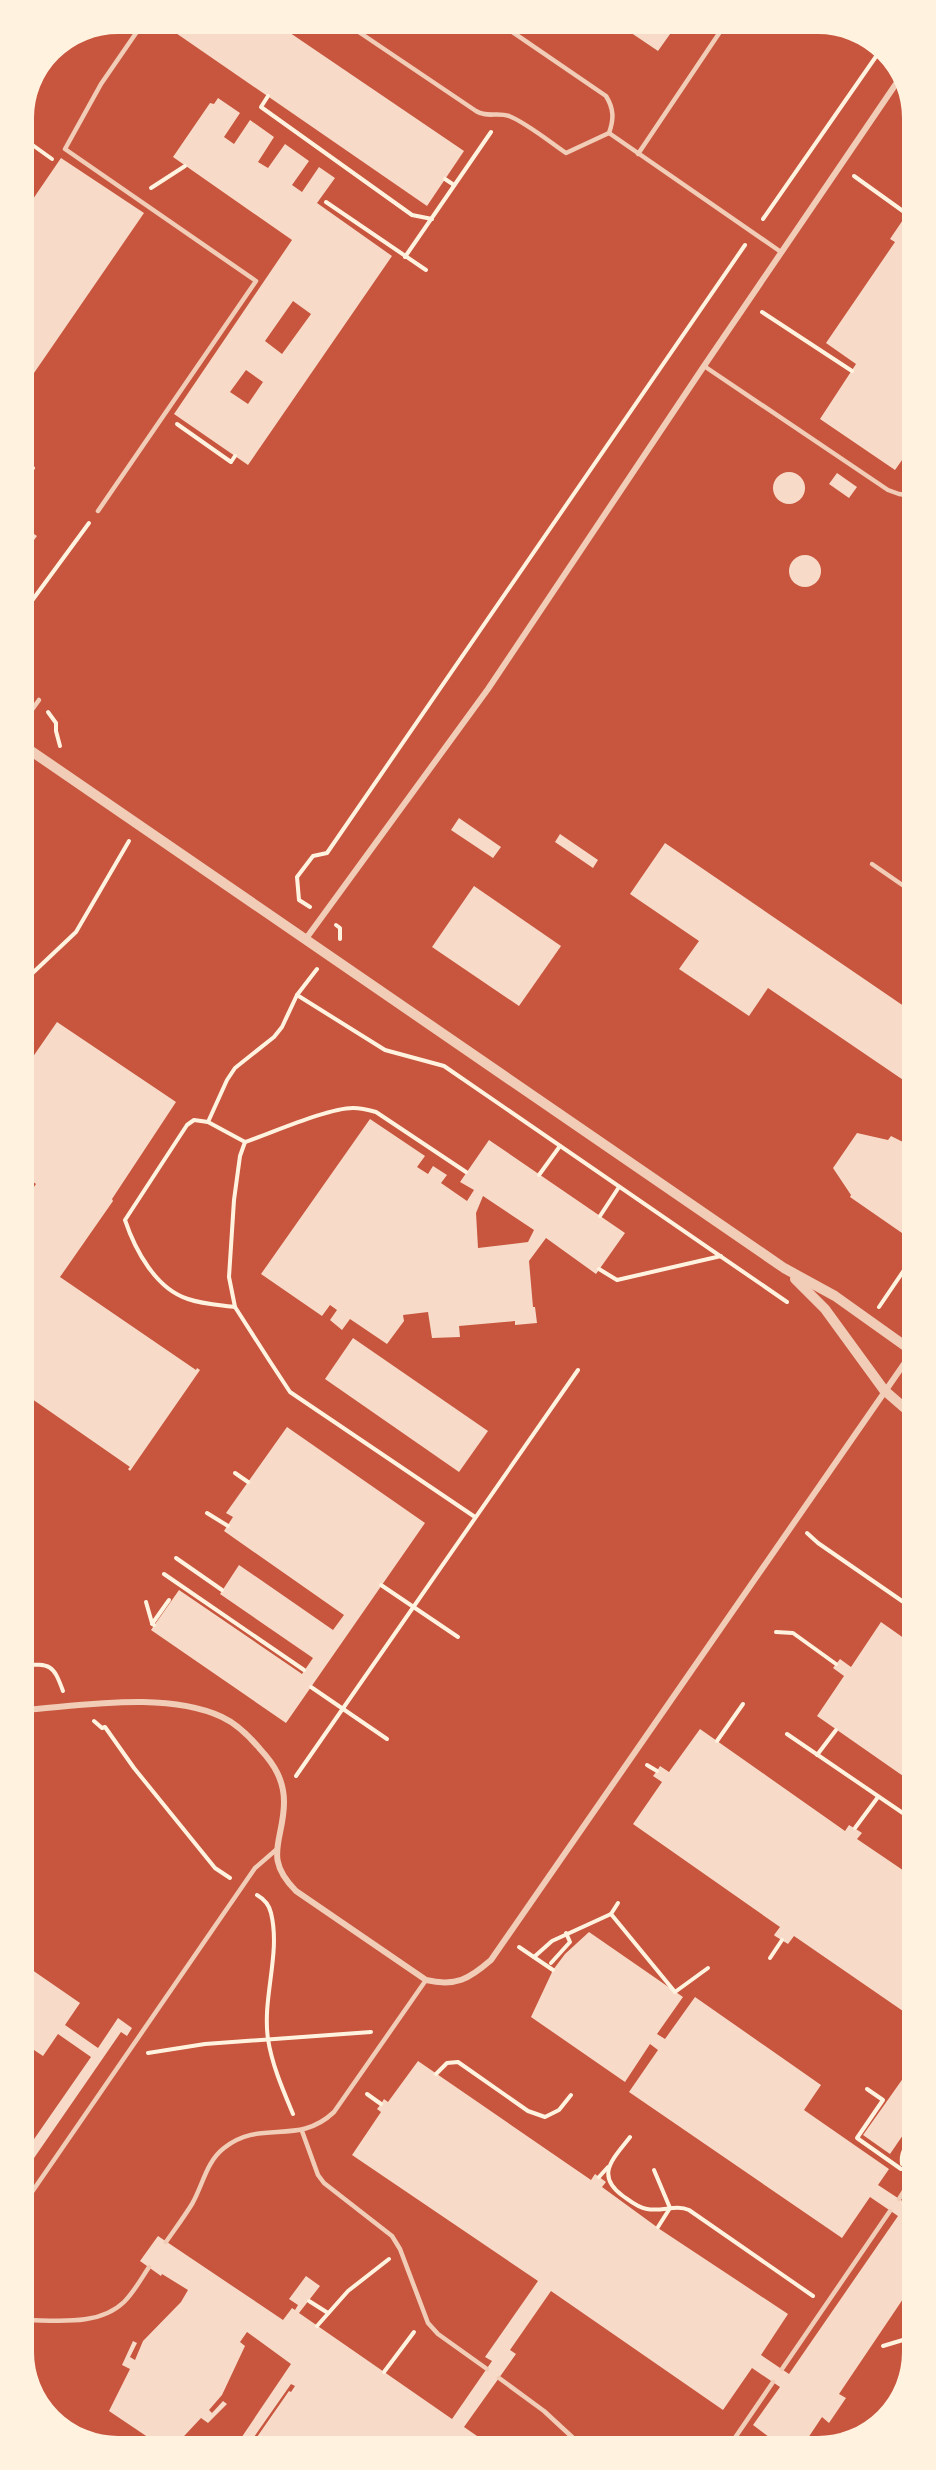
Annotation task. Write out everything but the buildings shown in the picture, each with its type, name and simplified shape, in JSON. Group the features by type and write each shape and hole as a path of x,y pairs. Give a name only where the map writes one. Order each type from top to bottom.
{"street":[{"path":"305,940 488,689 898,81"},
{"path":"30,750 784,1268 835,1296 906,1346"},
{"path":"784,1268 825,1309 884,1390 906,1409"},
{"path":"30,1709 123,1703 166,1704 223,1717 251,1739 270,1760 278,1774 284,1791 277,1860 286,1881 296,1891 426,1980 441,1984 458,1982 474,1975 491,1960 884,1390 906,1362"}],"lane":[{"path":"98,511 256,281 65,149 101,84 138,30"},
{"path":"356,30 476,111 486,116 503,114 514,118 566,153 609,133"},
{"path":"509,30 606,96 613,113 609,133"},
{"path":"639,154 722,30"},
{"path":"609,133 781,252"},
{"path":"704,366 888,490 906,494"},
{"path":"30,712 39,700"},
{"path":"872,864 906,887"},
{"path":"30,2195 242,1886 259,1863 277,1849"},
{"path":"166,2242 193,2203 213,2160 223,2149 258,2132 302,2131 323,2122 334,2112 426,1980"},
{"path":"302,2131 318,2175 324,2183 384,2228 397,2242 428,2323 438,2334 487,2369"},
{"path":"899,2199 906,2187"},
{"path":"782,2369 890,2211"},
{"path":"30,2320 98,2317 113,2311 123,2303 149,2267"},
{"path":"499,2378 544,2410 576,2440"},
{"path":"733,2440 773,2382"}],"path":[{"path":"268,96 261,107 412,215 432,219"},
{"path":"405,257 491,132"},
{"path":"30,143 57,162"},
{"path":"135,199 185,166"},
{"path":"840,166 906,213"},
{"path":"445,179 454,186"},
{"path":"326,202 426,270"},
{"path":"748,302 852,371"},
{"path":"164,415 231,462 235,456"},
{"path":"30,472 33,468"},
{"path":"30,603 98,511"},
{"path":"30,975 76,932 138,825"},
{"path":"297,994 385,1050 444,1066 788,1302"},
{"path":"245,1142 333,1112 364,1108 376,1112 466,1172"},
{"path":"208,1122 194,1120 187,1125 125,1220 132,1242 152,1271 169,1288 187,1299 235,1307 290,1392 475,1517"},
{"path":"539,1174 560,1146"},
{"path":"600,1216 620,1187"},
{"path":"599,1269 617,1280 721,1256"},
{"path":"871,1320 906,1268"},
{"path":"284,1791 344,1710 578,1370"},
{"path":"235,1473 248,1482"},
{"path":"207,1513 228,1526"},
{"path":"795,1522 818,1543 906,1604"},
{"path":"176,1558 222,1590"},
{"path":"164,1574 304,1670"},
{"path":"381,1585 458,1637"},
{"path":"146,1602 153,1624 169,1600"},
{"path":"776,1632 792,1633 836,1664"},
{"path":"30,1665 43,1665 53,1669 62,1690 79,1706"},
{"path":"311,1687 387,1739"},
{"path":"717,1741 743,1704"},
{"path":"105,1727 134,1768 215,1868 262,1898 271,1912 272,1946 267,2006 268,2039 283,2090 302,2131"},
{"path":"817,1755 836,1730"},
{"path":"787,1734 906,1815"},
{"path":"855,1828 878,1797"},
{"path":"534,1957 542,1948 566,1933 611,1914 618,1903"},
{"path":"611,1914 675,1992 708,1968"},
{"path":"551,1963 570,1942 566,1933"},
{"path":"770,1958 782,1940"},
{"path":"539,1960 553,1970"},
{"path":"124,2057 205,2044 392,2031"},
{"path":"436,2074 447,2063 458,2062 528,2111 544,2117 559,2110 572,2095"},
{"path":"867,2089 883,2100 857,2138 904,2170"},
{"path":"600,2177 630,2137"},
{"path":"906,2148 901,2156 906,2177"},
{"path":"612,2161 608,2171 609,2179 616,2191 645,2209 683,2207 689,2210 826,2305"},
{"path":"654,2170 670,2208"},
{"path":"658,2227 670,2208"},
{"path":"317,2326 365,2276 401,2252"},
{"path":"309,2301 328,2313"},
{"path":"883,2346 906,2339"},
{"path":"384,2372 403,2345"}]}
